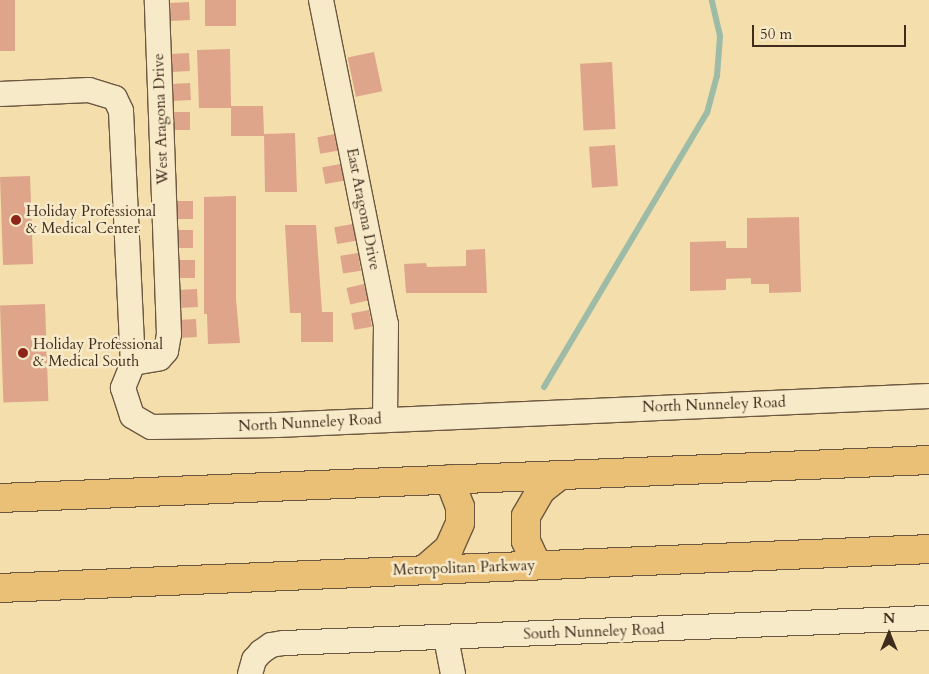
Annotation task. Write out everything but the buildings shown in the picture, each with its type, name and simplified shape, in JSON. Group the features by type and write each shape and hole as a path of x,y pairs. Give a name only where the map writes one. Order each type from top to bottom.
{"main road":[{"path":"0,498 929,460"},
{"path":"537,565 526,541 526,516 541,490 560,475"},
{"path":"424,569 449,548 460,523 460,508 449,479"},
{"name":"Metropolitan Parkway","path":"0,588 929,549"}],"street":[{"name":"West Aragona Drive","path":"133,363 160,358 166,351 169,334 157,0"},
{"name":"East Aragona Drive","path":"321,0 386,324 385,419"},
{"name":"North Nunneley Road","path":"0,94 89,90 104,92 115,98 118,104 124,137 133,363 123,388 132,416 151,427 277,426 385,419 929,396"},
{"name":"South Nunneley Road","path":"250,674 254,660 261,652 271,645 284,643 929,618"},
{"path":"446,638 453,674"}],"waterway":[{"path":"544,387 707,113 717,76 720,36 712,0"}],"place":[{"name":"Holiday Professional & Medical Center","path":"16,220"},
{"name":"Holiday Professional & Medical South","path":"23,353"}]}
